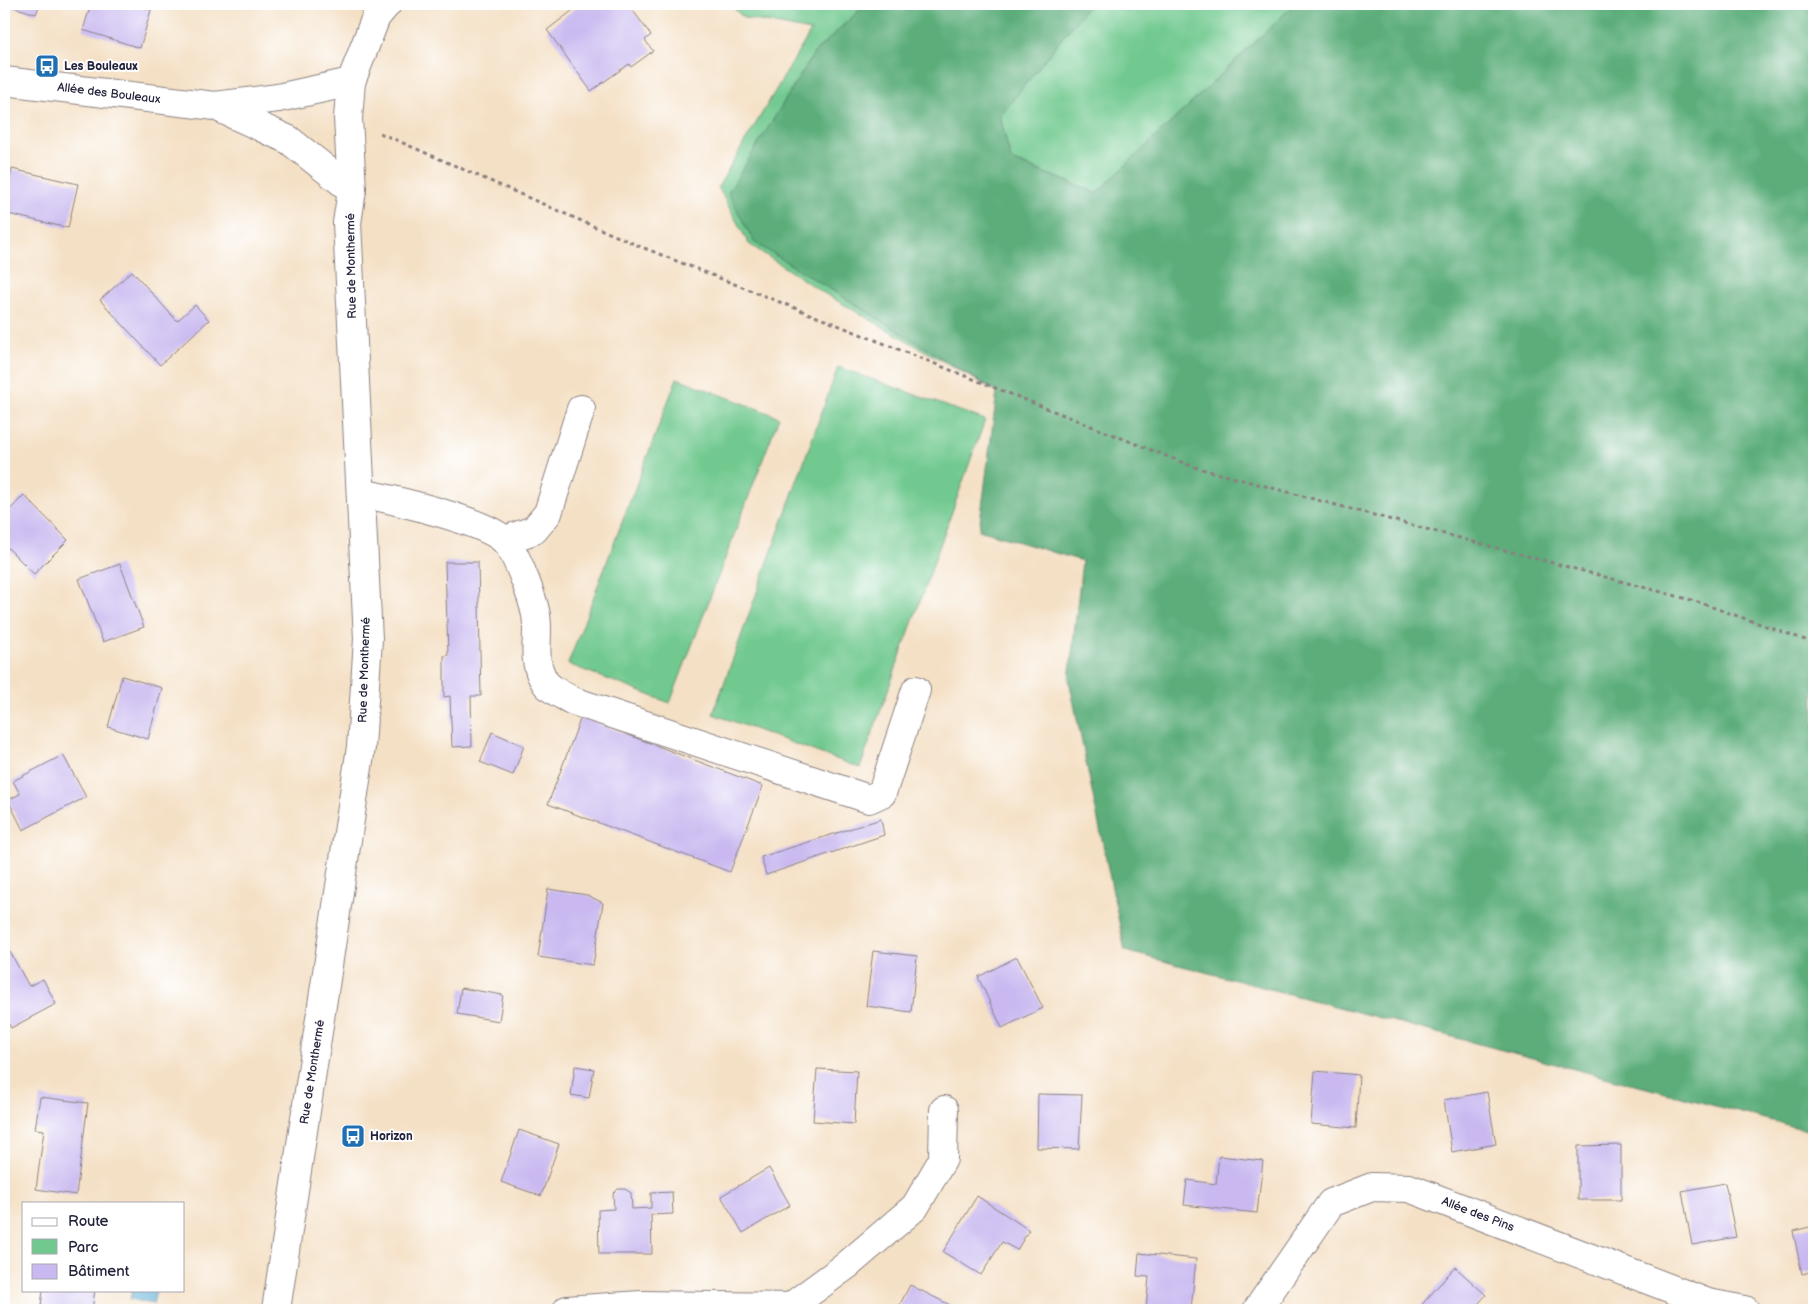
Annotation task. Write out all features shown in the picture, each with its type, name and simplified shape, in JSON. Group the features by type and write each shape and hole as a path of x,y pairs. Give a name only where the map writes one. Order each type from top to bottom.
{"street":[{"name":"Rue de Monthermé","path":"276,1310 361,747 368,639 347,223 352,190 348,118 351,82 377,8"},
{"name":"Allée des Bouleaux","path":"4,81 215,106 278,98 351,82"},
{"name":"Allée des Bouleaux","path":"215,106 289,140 352,190"},
{"path":"505,540 534,530 548,513 581,409"},
{"path":"360,492 390,499 482,527 505,540 519,564 536,615 536,660 546,683 573,701 870,799 882,793 916,690"},
{"path":"567,1310 641,1305 791,1309 846,1266 914,1207 943,1159 944,1110"},
{"name":"Allée des Pins","path":"1257,1310 1331,1203 1372,1187 1409,1188 1708,1303 1745,1310"}],"path":[{"path":"348,118 639,246 1194,467 1696,601 1814,643"}],"green space":[{"path":"729,4 866,4 814,53 754,242 997,392 822,292 749,244 718,187 811,31 744,18"},
{"path":"866,4 1089,4 1000,116 1011,160 1097,193 1295,4 1814,4 1814,1132 1125,951 1069,680 1082,561 979,530 997,392 754,242 728,193 814,53"},
{"path":"1089,4 1295,4 1097,193 1011,160 1000,116"},
{"path":"838,367 985,420 860,768 713,714"},
{"path":"677,378 779,417 670,703 568,664"}],"water":[{"path":"132,1292 156,1292 153,1304 130,1299"}],"building":[{"path":"4,4 40,4 36,14"},
{"path":"91,4 133,4 151,10 140,48 83,30"},
{"path":"581,4 637,4 631,8 651,35 645,40 653,51 631,67 629,64 591,91 547,30"},
{"path":"12,169 78,184 68,228 4,213"},
{"path":"132,271 177,321 195,305 209,320 160,365 100,300"},
{"path":"24,495 68,540 34,574 4,544 4,516"},
{"path":"445,562 478,562 481,696 471,696 472,746 452,747 450,696 444,697 444,656 448,655"},
{"path":"120,564 144,627 103,642 79,579"},
{"path":"122,676 162,688 148,739 108,727"},
{"path":"581,717 763,786 730,872 548,804"},
{"path":"492,732 524,746 513,775 480,762"},
{"path":"63,755 86,797 23,830 8,800 20,794 13,781"},
{"path":"881,819 884,835 766,875 761,857"},
{"path":"548,889 587,895 603,903 593,965 538,957"},
{"path":"873,951 917,956 911,1012 866,1006"},
{"path":"10,952 29,986 43,979 56,1004 11,1028 4,1015 4,956"},
{"path":"1017,957 1043,1008 1002,1028 978,977"},
{"path":"461,988 503,995 499,1021 457,1014"},
{"path":"575,1066 594,1069 589,1098 571,1095"},
{"path":"817,1069 857,1071 854,1124 813,1121"},
{"path":"1315,1071 1359,1075 1356,1128 1311,1124"},
{"path":"1487,1092 1496,1144 1452,1152 1444,1100"},
{"path":"1038,1094 1082,1095 1079,1149 1037,1148"},
{"path":"40,1097 88,1103 76,1195 36,1189 44,1130 35,1129"},
{"path":"519,1130 559,1144 541,1196 501,1182"},
{"path":"1621,1145 1621,1200 1578,1200 1578,1146"},
{"path":"1219,1156 1263,1161 1257,1213 1184,1205 1187,1180 1216,1184"},
{"path":"769,1168 790,1205 743,1233 721,1196"},
{"path":"1725,1183 1736,1237 1692,1245 1682,1191"},
{"path":"618,1189 625,1189 631,1193 632,1209 651,1208 651,1193 672,1192 673,1214 651,1215 652,1254 599,1254 598,1210 614,1209 613,1194"},
{"path":"977,1196 1029,1230 1017,1250 1002,1242 981,1275 943,1252"},
{"path":"1814,1226 1814,1271 1802,1274 1793,1231"},
{"path":"1139,1253 1196,1259 1191,1310 1146,1309 1149,1277 1137,1276"},
{"path":"1455,1267 1486,1295 1473,1310 1417,1310"},
{"path":"910,1285 952,1306 950,1310 897,1310"},
{"path":"43,1292 95,1292 92,1310 71,1310 41,1306"}],"place":[{"name":"Les Bouleaux","path":"47,66"},
{"name":"Horizon","path":"353,1136"}]}
